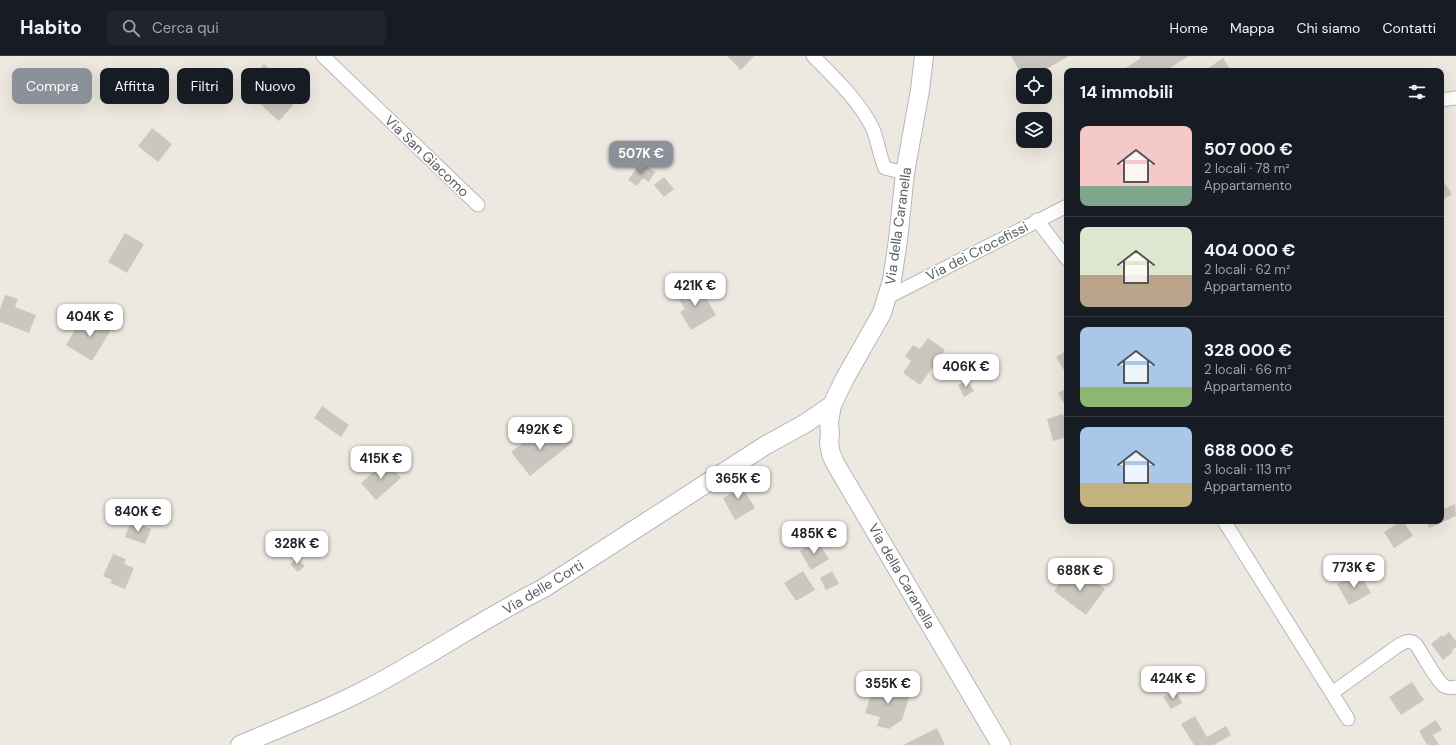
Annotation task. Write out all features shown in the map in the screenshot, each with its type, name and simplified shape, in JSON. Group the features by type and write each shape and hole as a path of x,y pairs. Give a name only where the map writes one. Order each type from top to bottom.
{"main road":[{"name":"Via della Caranella","path":"924,56 920,90 905,173 895,264 888,297 882,313 844,380 832,405 829,422 830,443 833,458 1001,745"},
{"name":"Via delle Corti","path":"240,745 357,694 445,645 524,598 544,588 766,445 806,423 832,405"}],"street":[{"name":"Via San Giacomo","path":"323,56 478,205"},
{"path":"813,56 843,87 868,121 873,129 885,168 905,173"},
{"path":"1444,100 1456,98"},
{"name":"Via dei Crocefissi","path":"888,297 1064,207"},
{"path":"1037,220 1064,255"},
{"path":"1226,524 1348,719"},
{"path":"1332,693 1398,645 1408,641 1413,642 1417,646 1444,686 1451,688 1456,687"}],"building":[{"path":"727,56 754,56 741,70"},
{"path":"1011,56 1069,56 1048,68 1018,68"},
{"path":"1139,56 1189,56 1170,68 1126,68 1141,58"},
{"path":"1223,58 1229,68 1208,68"},
{"path":"264,64 269,68 261,68"},
{"path":"260,104 294,104 279,121"},
{"path":"152,128 172,144 158,162 138,146"},
{"path":"645,165 655,172 649,182 643,178 637,186 628,180 638,166 642,169"},
{"path":"664,177 674,189 664,197 654,185"},
{"path":"1444,182 1452,194 1444,199"},
{"path":"125,233 144,244 127,273 108,262"},
{"path":"697,283 716,315 691,330 680,312 685,309 676,295"},
{"path":"5,295 18,299 15,307 36,315 29,333 0,322 0,309"},
{"path":"97,315 114,325 92,361 66,345 79,323 89,329"},
{"path":"928,338 945,350 920,385 903,373 911,361 905,356 913,345 920,349"},
{"path":"1064,352 1064,370 1056,357"},
{"path":"967,380 974,391 964,397 958,385"},
{"path":"1064,390 1064,404 1058,393"},
{"path":"322,406 349,425 341,437 314,418"},
{"path":"1063,414 1064,438 1053,441 1047,419"},
{"path":"542,429 552,442 564,432 573,442 530,476 511,452"},
{"path":"386,461 401,478 376,500 361,483"},
{"path":"736,478 755,508 735,520 723,498 732,493 727,483"},
{"path":"1455,504 1456,516 1444,521 1444,509"},
{"path":"131,521 151,529 145,544 125,537"},
{"path":"1396,524 1405,524 1413,536 1394,548 1384,532"},
{"path":"1427,524 1438,524 1429,528"},
{"path":"817,540 829,559 811,570 800,551"},
{"path":"113,554 126,559 124,564 134,568 125,589 110,583 112,580 103,576"},
{"path":"296,558 305,566 298,572 290,564"},
{"path":"803,571 815,590 796,601 784,583"},
{"path":"832,571 839,584 826,590 820,578"},
{"path":"1074,572 1082,578 1085,574 1105,589 1086,615 1054,591 1064,577 1068,580"},
{"path":"1354,574 1356,578 1361,576 1371,593 1349,605 1337,584"},
{"path":"1449,632 1456,641 1456,647 1452,650 1453,652 1443,660 1431,644 1442,635 1443,637"},
{"path":"1412,682 1424,700 1401,715 1389,697"},
{"path":"887,683 902,688 909,697 902,720 889,729 877,726 880,717 865,713 873,688 884,691"},
{"path":"1175,690 1182,703 1171,709 1163,697"},
{"path":"1195,716 1207,737 1226,726 1231,735 1214,745 1194,745 1181,724"},
{"path":"1436,720 1442,730 1433,735 1439,745 1427,745 1419,731"},
{"path":"937,728 945,745 903,745"}]}
